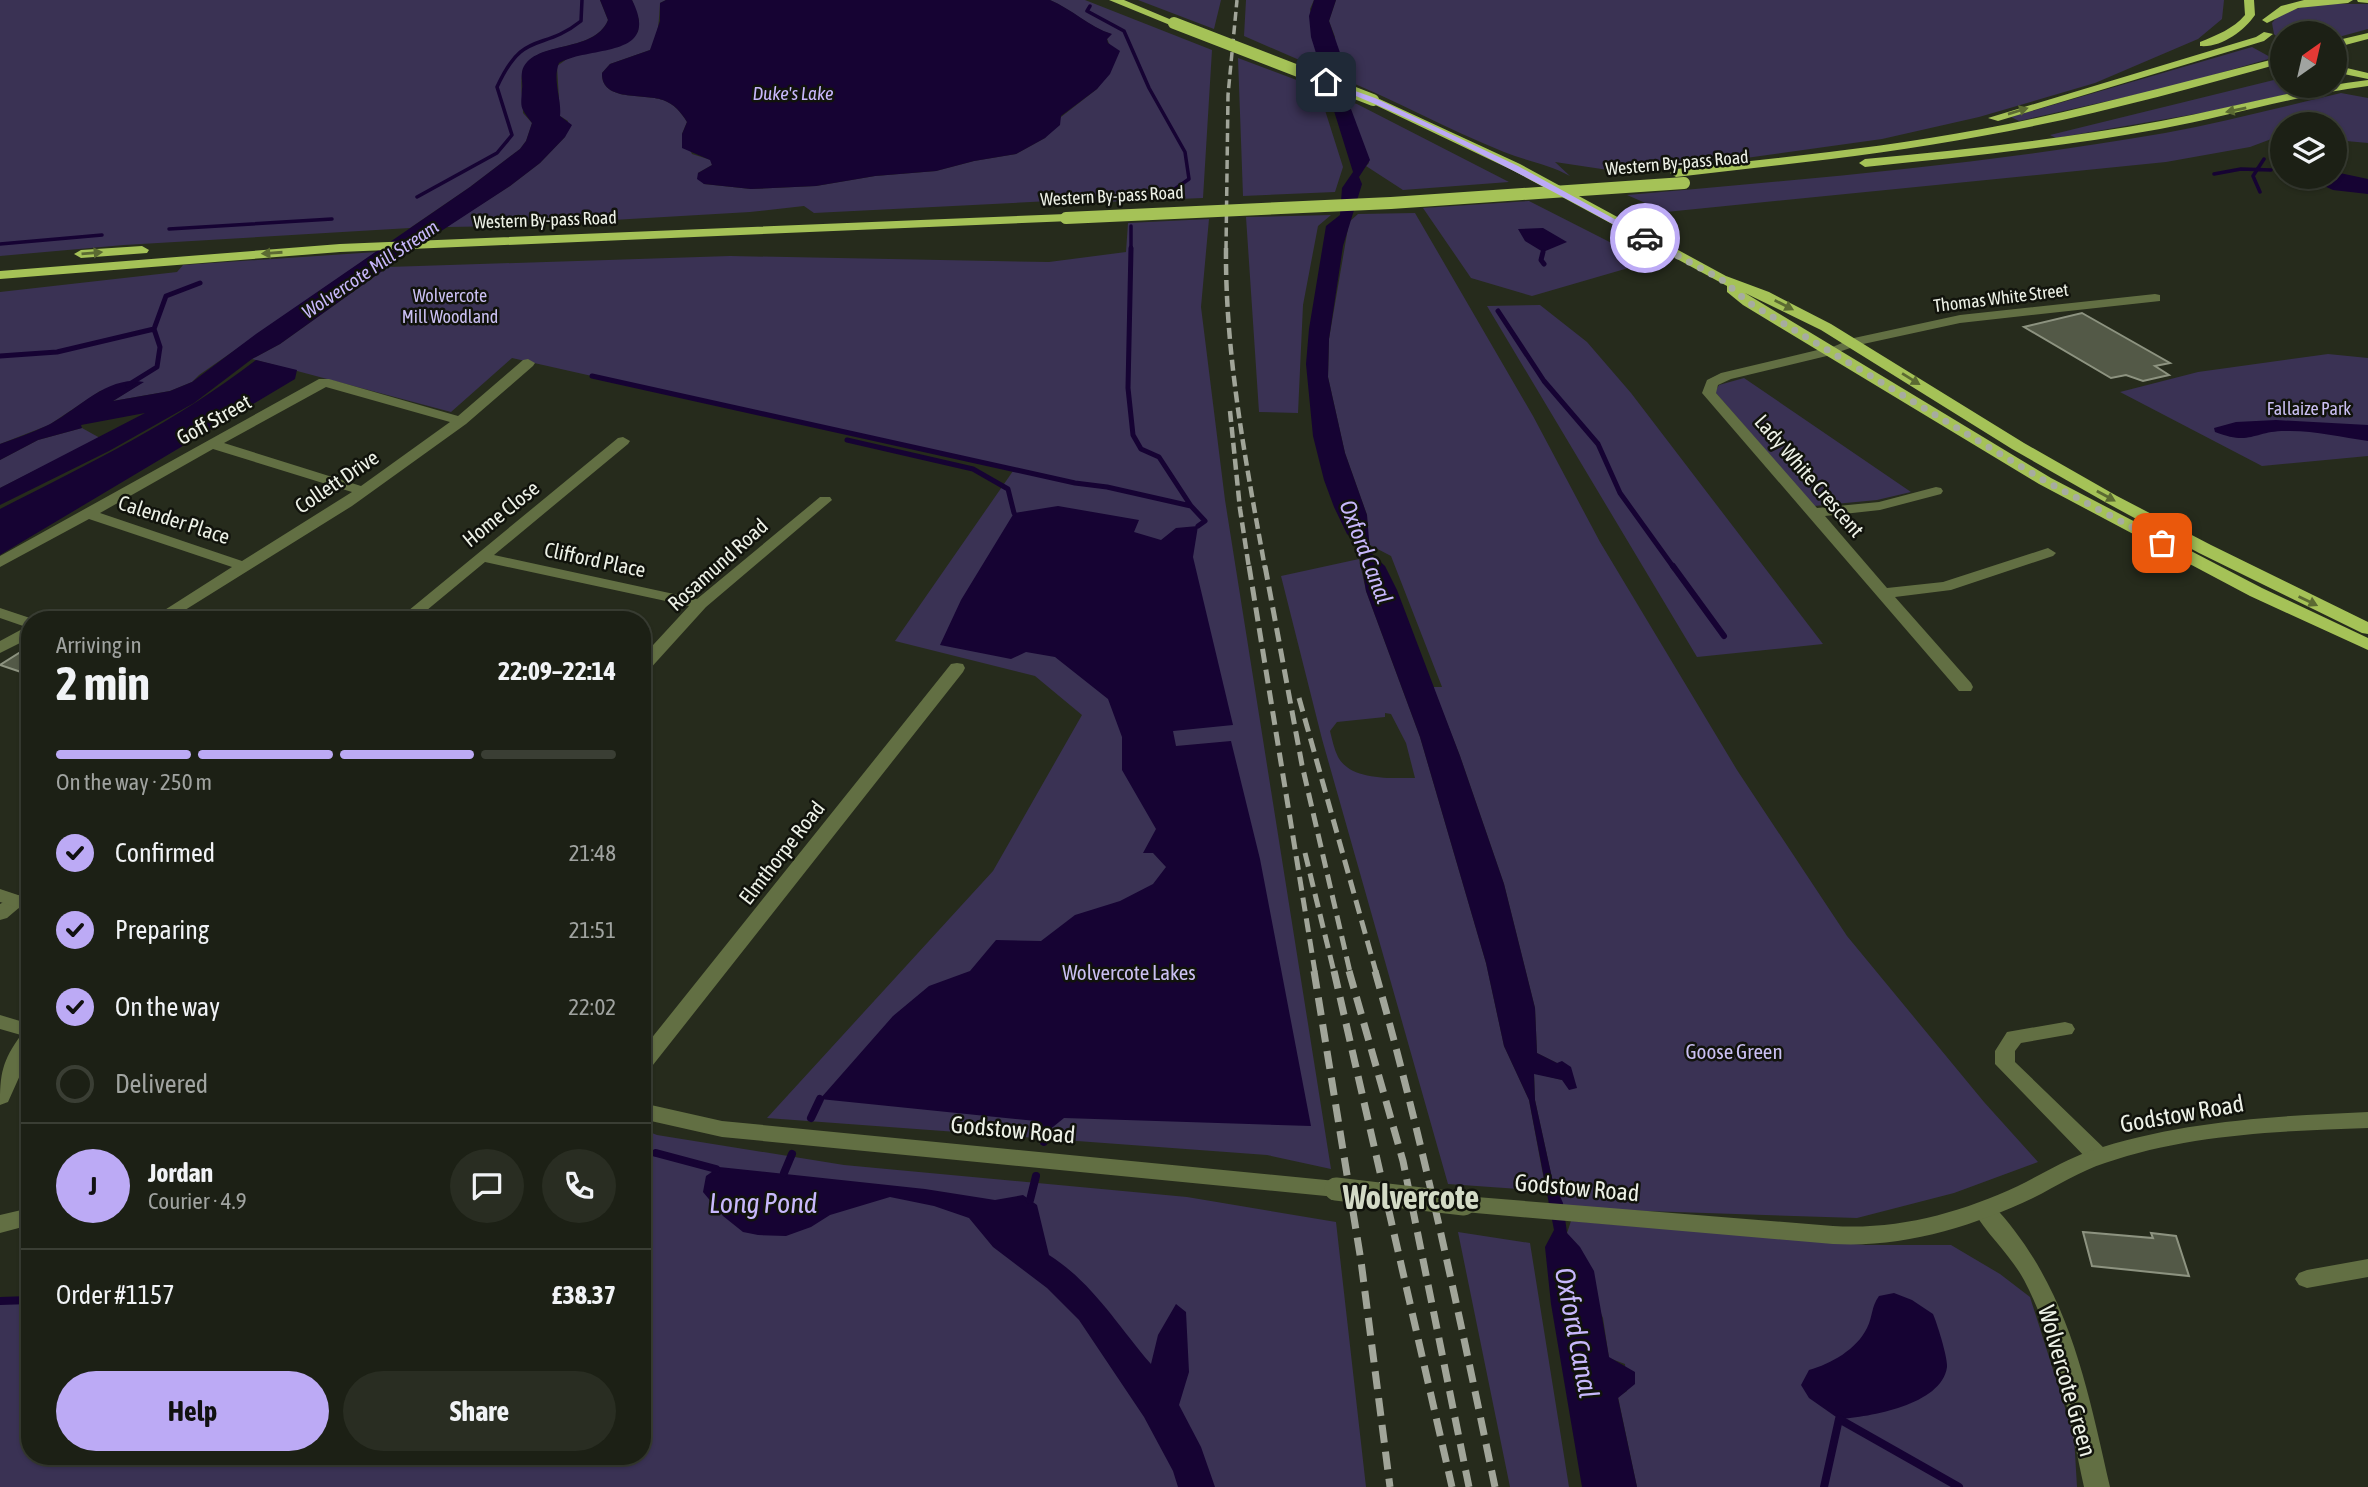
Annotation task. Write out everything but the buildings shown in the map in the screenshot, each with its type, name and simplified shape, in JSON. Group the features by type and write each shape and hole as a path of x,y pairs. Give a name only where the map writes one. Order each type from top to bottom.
{"highway":[{"path":"1114,0 1373,100 1516,167 1721,279 1765,295 1854,342 2018,446 2111,499 2217,555 2368,629"},
{"path":"2116,80 2232,33 2250,15 2249,0"},
{"path":"1833,155 2012,113 2260,39 2268,34 2267,20 2258,0"},
{"path":"2267,20 2276,12 2294,5 2348,0"},
{"path":"2362,0 2368,0"},
{"path":"2347,42 2368,36"},
{"path":"2347,53 2368,47"},
{"name":"Western By-pass Road","path":"1680,178 1938,140 2041,121 2270,64"},
{"path":"2347,71 2368,76"},
{"name":"Western By-pass Road","path":"0,261 344,242 1405,202 1843,164 2021,136 2143,109 2270,74"},
{"path":"1843,164 1932,157 2116,132 2244,108 2329,88 2368,83"},
{"name":"Western By-pass Road","path":"0,275 344,242"},
{"path":"1721,279 1748,302 2045,481 2256,592 2368,645"}],"street":[{"name":"Thomas White Street","path":"1830,351 1854,342 1959,319 2155,298"},
{"name":"Lady White Crescent","path":"1830,351 1726,376 1712,383 1709,393 1965,687"},
{"name":"Collett Drive","path":"172,611 363,491 461,421 528,363"},
{"name":"Goff Street","path":"0,562 324,382 461,421"},
{"name":"Home Close","path":"416,611 623,441"},
{"path":"214,445 363,491"},
{"path":"1813,513 1880,506 1936,491"},
{"name":"Rosamund Road","path":"651,657 701,604 825,500"},
{"name":"Calender Place","path":"89,514 246,567"},
{"path":"1883,593 1945,587 2048,553"},
{"name":"Clifford Place","path":"481,557 701,604"},
{"path":"0,613 21,621"},
{"path":"0,648 21,636"},
{"name":"Elmthorpe Road","path":"651,1054 957,668"},
{"path":"0,914 15,901"},
{"path":"0,1022 21,1028"},
{"path":"2065,1029 2014,1037 2005,1051 2005,1065 2098,1156"},
{"path":"0,1097 21,1050"},
{"name":"Godstow Road","path":"651,1114 722,1129 1464,1204 1608,1218 1870,1236 1936,1224 1984,1210 2018,1195 2060,1171 2098,1156 2164,1138 2261,1127 2368,1121"},
{"name":"Wolvercote Green","path":"1984,1210 2023,1257 2051,1315 2083,1426 2096,1487"},
{"path":"0,1224 21,1218"},
{"path":"2307,1279 2368,1268"}],"green space":[{"path":"0,0 600,0 608,20 601,31 590,38 536,56 527,63 521,79 523,113 532,123 526,141 520,149 470,187 410,228 124,245 0,256"},
{"path":"632,0 666,0 660,3 655,39 650,50 610,64 602,73 604,82 616,92 663,100 677,109 687,122 682,134 692,154 711,160 712,165 698,173 704,184 751,189 816,186 875,176 936,171 1016,154 1045,138 1061,117 1097,89 1115,61 1107,39 1111,34 1050,0 1085,0 1212,50 1203,198 1078,203 1070,200 814,213 804,206 750,212 510,226 446,227 510,186 540,163 565,137 568,121 560,116 557,66 567,59 638,32 639,20"},
{"path":"1138,0 1221,0 1214,29"},
{"path":"1246,0 1314,0 1310,9 1320,69 1244,36"},
{"path":"1336,0 2224,0 2222,19 2198,39 2095,83 1979,117 1882,139 1746,158 1615,171 1555,162 1570,176 1483,143 1336,76 1335,37 1329,21"},
{"path":"2368,4 2368,29 2347,35 2347,21 2274,21 2284,13 2299,8"},
{"path":"2252,47 2270,57 2175,86 2019,121 2011,117"},
{"path":"1238,58 1318,88 1343,167 1335,192 1243,196"},
{"path":"2270,81 2270,98 2207,112 2056,138 2050,135"},
{"path":"2347,94 2368,98 2368,143 2347,141 2347,112 2270,112 2270,140 2250,147 2166,162 1666,212 1627,195 1897,170 2031,154 2187,129 2320,98 2347,98"},
{"path":"1341,99 1357,104 1509,182 1403,190 1366,166 1369,163"},
{"path":"1529,201 1649,262 1532,296 1471,278 1423,208"},
{"name":"Goose Green","path":"1415,213 1533,416 1600,542 1737,770 1847,936 1984,1102 2038,1162 1954,1193 1857,1218 1616,1210 1565,1213 1552,1178 1535,1100 1534,1073 1562,1080 1557,1063 1537,1053 1535,1008 1504,884 1433,687 1442,687 1391,556 1368,544 1367,515 1345,453 1328,377 1329,339 1349,222 1358,214"},
{"path":"1331,215 1318,226 1303,305 1298,413 1259,412 1246,217"},
{"name":"Wolvercote Mill Woodland","path":"1209,219 1201,307 1225,500 1331,1169 1267,1155 767,1118 993,871 1082,715 1035,676 895,641 1013,471 512,358 451,412 252,359 280,344 388,267 730,256 1049,262 1126,252 1128,223"},
{"path":"376,252 192,382 170,391 113,401 143,382 100,391 49,425 0,444 0,292 177,272 183,265"},
{"path":"1540,305 1587,342 1631,393 1823,644 1697,657 1487,306"},
{"name":"Fallaize Park","path":"2328,354 2368,358 2368,456 2262,466 2120,392 2198,372"},
{"path":"1744,378 1911,492 1877,500 1814,506 1715,392 1719,385"},
{"path":"82,428 100,438 0,488 0,460 38,440"},
{"path":"1359,559 1366,591 1420,737 1486,963 1504,1046 1529,1100 1546,1191 1448,1184 1322,739 1281,576","holes":["1391,714 1406,743 1415,778 1362,774 1344,765 1338,757 1330,731 1337,722"]},
{"path":"651,1133 844,1165 1187,1197 1336,1222 1366,1487 0,1487 0,1303 21,1303 21,1465 651,1465"},
{"path":"1571,1221 1866,1245 1951,1245 2000,1274 2030,1297 2074,1436 2077,1487 1637,1487 1618,1397 1627,1391 1625,1364 1609,1358 1603,1318 1567,1233"},
{"path":"1458,1232 1530,1243 1569,1487 1510,1487"}],"water":[{"name":"Wolvercote Mill Stream","path":"600,0 632,0 639,19 638,32 630,41 618,47 559,63 556,76 560,116 572,125 565,137 540,163 280,344 252,359 194,403 109,451 0,505 0,488 145,413 81,425 82,428 38,440 0,460 0,444 46,426 93,395 117,383 144,382 113,401 170,391 192,382 520,149 532,123 521,104 522,72 527,62 537,55 577,43 601,31 608,20"},
{"name":"Duke's Lake","path":"666,0 1050,0 1112,34 1107,39 1108,43 1120,51 1110,74 1097,89 1061,116 1060,125 1045,138 1016,154 936,171 875,176 816,186 751,189 704,184 697,179 698,173 712,165 710,160 682,148 682,134 687,122 677,109 663,100 616,92 608,88 602,73 610,64 650,50 660,21 660,3"},
{"name":"Oxford Canal","path":"1314,0 1336,0 1329,21 1346,70 1336,76 1344,107 1351,109 1370,160 1359,177 1362,184 1343,246 1329,339 1328,377 1345,453 1367,515 1370,552 1385,566 1397,590 1460,756 1504,884 1535,1008 1537,1053 1557,1063 1562,1061 1571,1067 1577,1088 1569,1090 1562,1080 1534,1074 1535,1100 1552,1178 1563,1203 1567,1233 1580,1247 1594,1271 1609,1357 1635,1372 1635,1384 1618,1398 1637,1487 1582,1487 1551,1304 1545,1247 1554,1230 1529,1100 1504,1046 1486,963 1420,737 1366,591 1358,544 1347,534 1334,507 1313,436 1306,364 1309,329 1326,226 1340,215 1342,188 1353,172 1311,37 1309,16"},
{"path":"2347,175 2368,179 2368,194 2331,189 2347,189"},
{"path":"1543,228 1567,242 1543,252 1525,241 1518,229"},
{"path":"256,360 297,370 295,379 0,555 0,509 163,422"},
{"path":"2276,420 2368,425 2368,441 2295,431 2237,438 2215,432 2214,428 2236,422"},
{"name":"Wolvercote Lakes","path":"1058,506 1139,520 1134,532 1161,540 1176,528 1198,526 1193,557 1233,725 1173,731 1176,746 1231,741 1260,859 1311,1126 1064,1118 1048,1131 1036,1121 820,1099 893,1016 929,986 970,971 996,940 1041,941 1075,915 1120,901 1153,884 1166,867 1153,853 1143,853 1156,829 1122,770 1122,737 1108,699 1055,657 1026,652 1011,659 940,645 961,600 1014,513"},
{"name":"Long Pond","path":"719,1167 925,1189 995,1200 1023,1195 1037,1205 1049,1255 1079,1278 1151,1364 1158,1335 1176,1304 1186,1312 1189,1372 1179,1405 1201,1447 1215,1487 1178,1487 1173,1471 1144,1417 1079,1320 1047,1288 993,1247 969,1218 934,1206 890,1197 830,1215 811,1227 786,1236 743,1232 723,1216 703,1192 706,1176"},
{"path":"1894,1293 1912,1300 1933,1314 1947,1363 1942,1380 1919,1400 1885,1412 1839,1419 1809,1398 1801,1385 1809,1370 1834,1360 1857,1343 1867,1328 1879,1296"}],"waterway":[{"path":"417,197 497,153 512,135 497,87 516,56 534,44 567,31 581,21 582,0"},
{"path":"1090,6 1087,11 1124,31 1149,88 1185,152 1189,179 1165,196"},
{"path":"2257,170 2264,159"},
{"path":"2214,174 2241,169 2257,170"},
{"path":"2257,170 2270,170"},
{"path":"2257,170 2253,176 2260,192"},
{"path":"169,229 332,219"},
{"path":"1131,226 1131,248"},
{"path":"0,244 102,235"},
{"path":"1131,248 1128,388 1133,435 1141,449 1159,457 1191,506"},
{"path":"1543,252 1541,260 1544,264"},
{"path":"154,329 166,296 200,283"},
{"path":"1498,311 1544,381 1598,444 1620,493 1674,568"},
{"path":"0,356 57,352 154,329"},
{"path":"128,385 157,367 160,347 154,329"},
{"path":"592,376 1075,483 1107,487 1191,506"},
{"path":"847,440 973,469 1008,489 1014,513"},
{"path":"1191,506 1205,521 1198,526"},
{"path":"1673,566 1724,636"},
{"path":"811,1118 820,1099"},
{"path":"1044,1142 1048,1131"},
{"path":"656,1153 716,1169"},
{"path":"784,1173 792,1154"},
{"path":"1030,1200 1036,1176"},
{"path":"0,1301 21,1300"},
{"path":"1824,1487 1839,1419 1959,1487"}],"railway":[{"path":"1226,249 1228,95 1237,0"},
{"path":"1226,249 1233,369 1265,568"},
{"path":"1230,411 1249,568"},
{"path":"1249,566 1315,972"},
{"path":"1265,566 1302,765 1350,972"},
{"path":"1299,698 1376,972"},
{"path":"1305,853 1334,972"},
{"path":"1314,971 1361,1261 1390,1487"},
{"path":"1334,971 1452,1487"},
{"path":"1349,971 1403,1161 1469,1487"},
{"path":"1375,971 1425,1163 1495,1487"}],"way so far":[{"path":"1645,238 1721,279 1748,302 2024,469 2162,543"}],"district":[{"name":"Wolvercote","path":"1411,1197"}],"route":[{"path":"1326,82 1373,100 1516,167 1645,238"}]}
